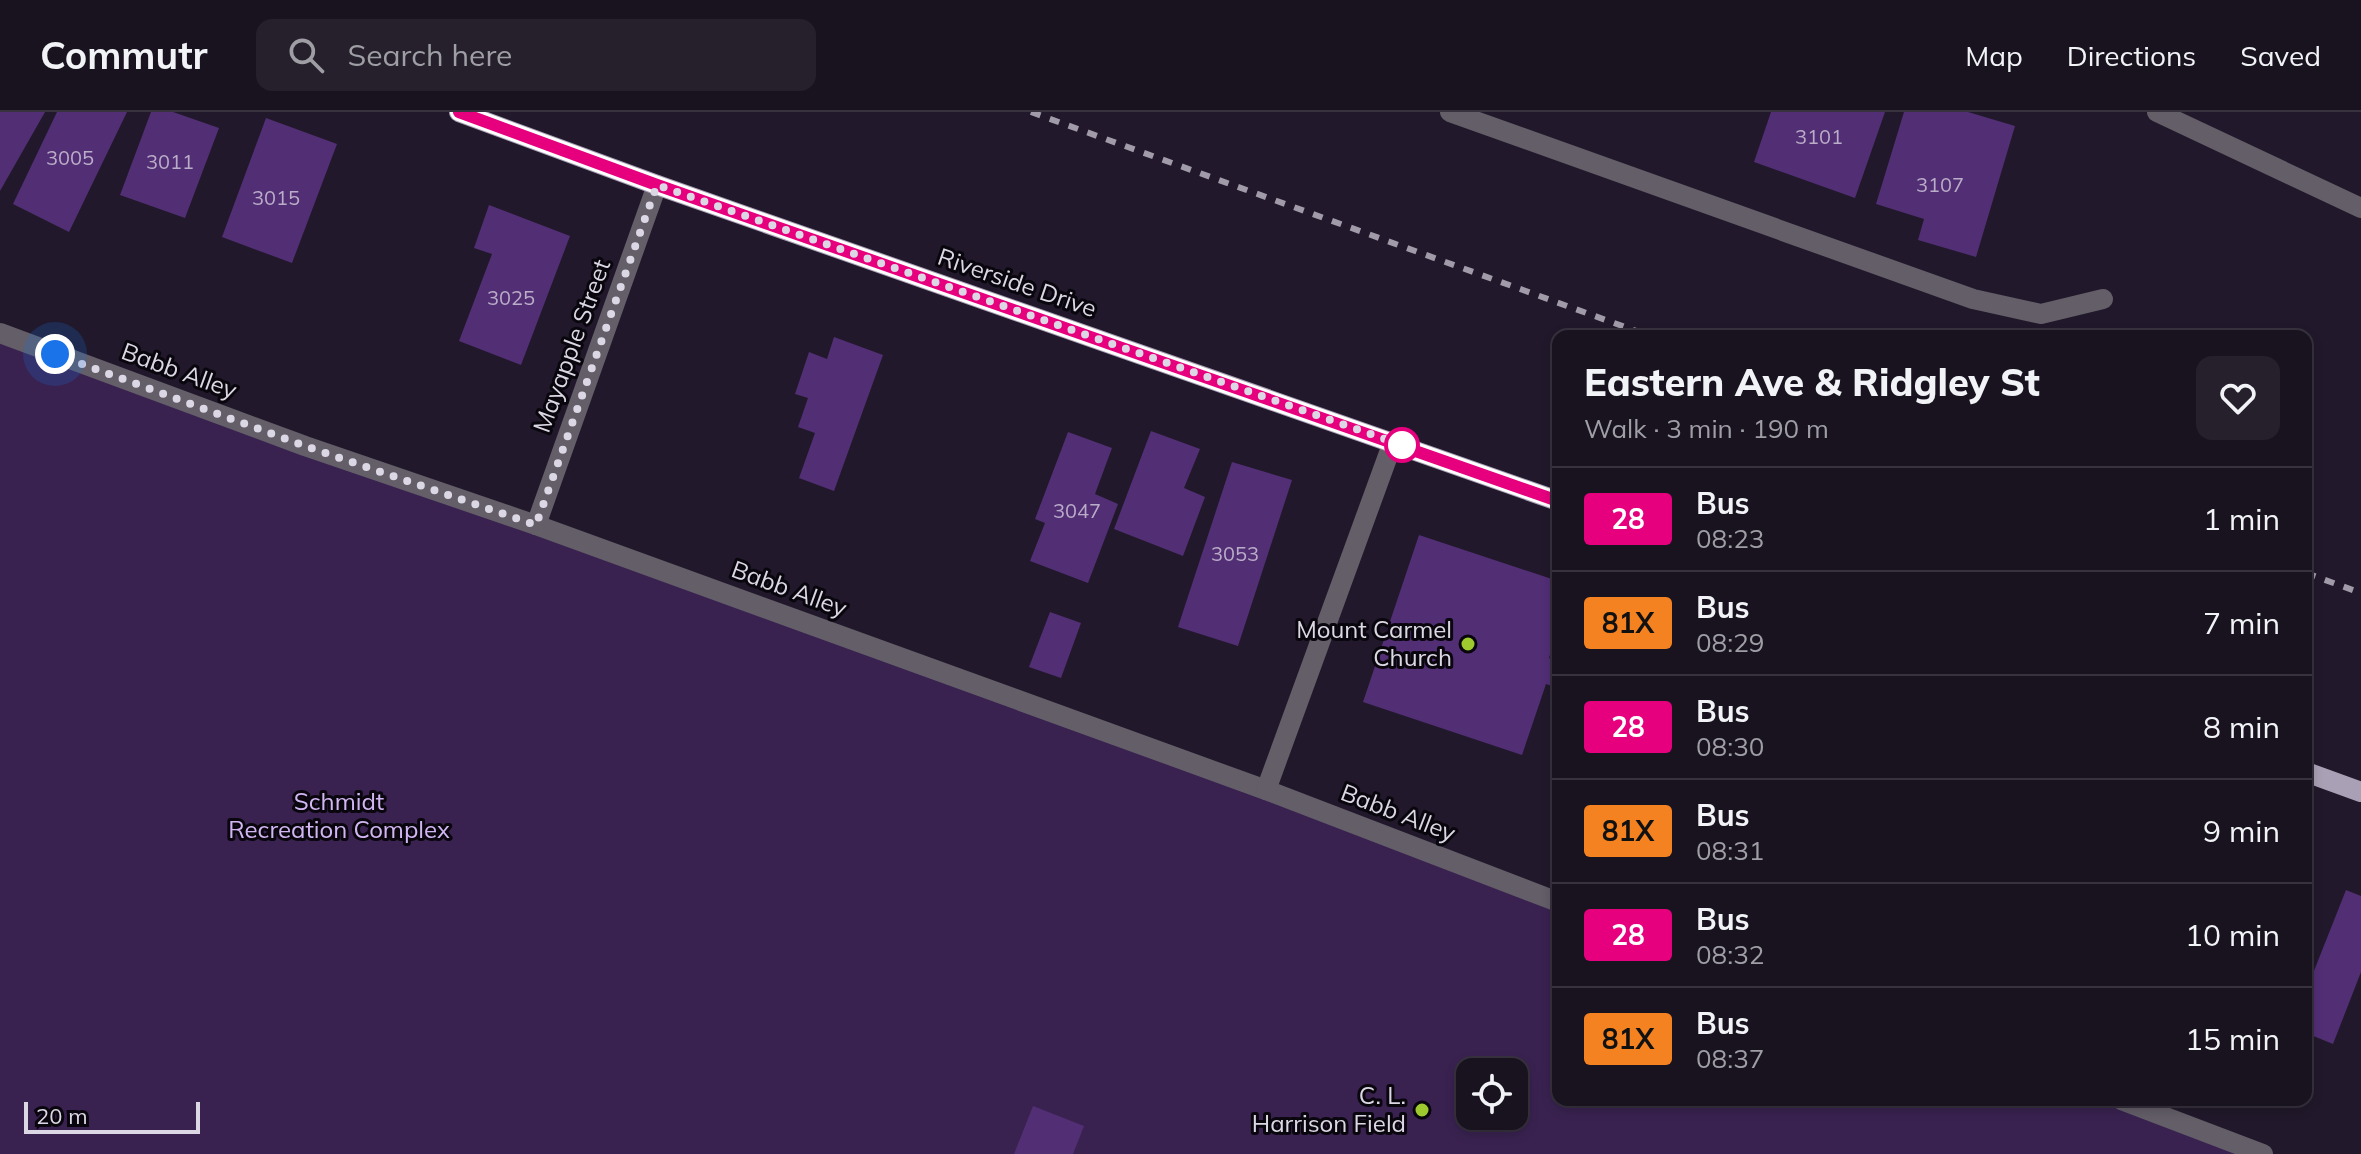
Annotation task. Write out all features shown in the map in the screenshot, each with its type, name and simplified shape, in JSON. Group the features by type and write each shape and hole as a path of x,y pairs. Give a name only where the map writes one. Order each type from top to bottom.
{"main road":[{"name":"Riverside Drive","path":"459,112 657,185 1552,499"},
{"path":"2312,774 2361,792"}],"street":[{"path":"1450,112 1973,299 2041,314 2103,299"},
{"path":"2157,112 2361,208"},
{"name":"Mayapple Street","path":"536,525 657,185"},
{"name":"Babb Alley","path":"0,333 305,446 536,525 1266,790 1552,900"},
{"path":"1266,790 1393,442"},
{"path":"2137,1106 2263,1154"}],"green space":[{"name":"Schmidt Recreation Complex","path":"0,333 1552,900 1552,1106 2137,1106 2263,1154 0,1154"}],"building":[{"path":"0,112 45,112 0,191"},
{"path":"57,112 127,112 69,232 13,204"},
{"path":"151,112 173,112 219,128 185,218 120,195"},
{"path":"1771,112 1885,112 1855,198 1754,162"},
{"path":"1904,112 1968,112 2015,126 1976,257 1918,240 1924,219 1876,204"},
{"path":"266,118 337,144 292,263 222,237"},
{"path":"489,205 570,236 521,365 459,341 492,254 474,248"},
{"path":"834,337 883,355 834,491 799,478 815,433 798,427 808,398 795,394 809,352 827,359"},
{"path":"1151,431 1200,449 1184,488 1205,497 1183,556 1114,529"},
{"path":"1068,432 1112,448 1095,494 1118,504 1088,583 1030,561 1045,523 1035,519"},
{"path":"1232,462 1292,480 1238,646 1178,627"},
{"name":"Mount Carmel Church","path":"1419,535 1552,579 1552,649 1549,658 1552,659 1552,686 1546,684 1522,755 1363,702"},
{"path":"1050,612 1081,623 1061,678 1029,667"},
{"path":"2346,890 2361,896 2361,972 2333,1044 2312,1035 2312,976"},
{"path":"1033,1106 1084,1126 1073,1154 1014,1154"}],"railway":[{"path":"1031,112 1633,330"},
{"path":"2312,575 2361,593"}],"bus line":[{"name":"28","path":"459,112 657,185 1552,499"}],"place":[{"name":"Mount Carmel Church","path":"1468,644"},
{"name":"C. L. Harrison Field","path":"1422,1110"}],"route":[{"path":"55,354 305,446 536,525 657,185 1402,445"}]}
